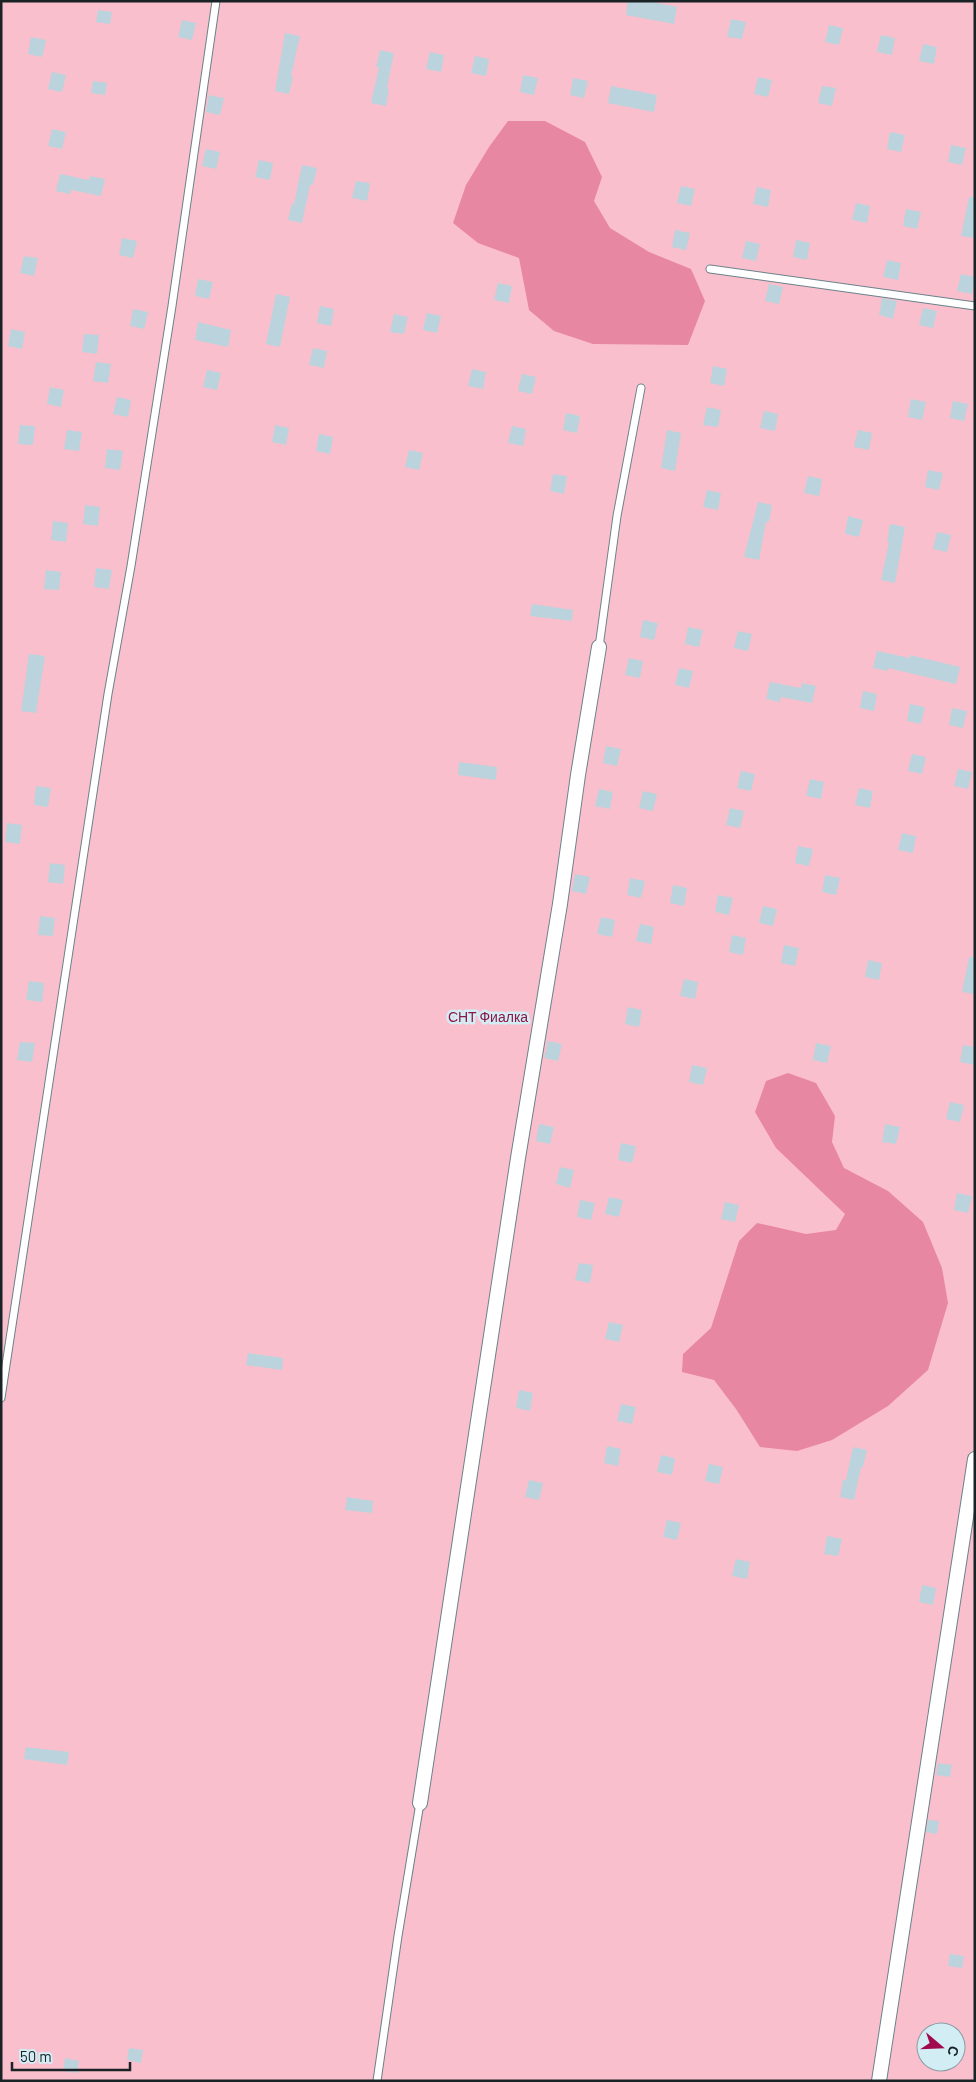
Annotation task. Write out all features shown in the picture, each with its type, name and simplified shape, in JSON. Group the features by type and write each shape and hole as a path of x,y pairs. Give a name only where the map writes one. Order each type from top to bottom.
{"street":[{"path":"420,1803 599,647"},
{"path":"879,2081 975,1459"}],"lane":[{"path":"1,1398 108,694 176,277 216,1"},
{"path":"710,269 975,306"},
{"path":"599,647 617,516 641,388"},
{"path":"377,2081 420,1803"}],"green space":[{"name":"СНТ Фиалка","path":"1,1 975,1 975,2081 1,2081"}],"shaded area":[{"path":"508,121 545,121 585,142 602,177 594,201 610,228 649,252 691,269 705,301 688,345 593,344 554,331 529,310 519,258 478,243 453,223 466,185 489,147"},
{"path":"788,1073 816,1083 835,1116 832,1142 844,1168 888,1191 923,1222 942,1268 948,1303 928,1370 888,1406 832,1440 797,1451 760,1447 736,1409 714,1380 682,1372 683,1354 711,1328 739,1241 757,1223 806,1234 836,1230 845,1214 776,1148 755,1112 766,1081"}],"building":[{"path":"628,1 648,1 677,7 674,24 626,15"},
{"path":"98,10 112,12 110,24 96,22"},
{"path":"731,19 746,22 742,39 727,37"},
{"path":"182,20 196,23 192,40 178,37"},
{"path":"829,25 843,28 839,45 825,42"},
{"path":"285,33 300,36 289,94 275,91"},
{"path":"881,35 895,38 892,55 877,52"},
{"path":"31,37 46,40 42,57 28,54"},
{"path":"923,44 937,47 934,64 919,61"},
{"path":"380,50 394,53 387,88 389,89 386,106 371,103 379,67 376,67"},
{"path":"430,52 444,55 441,72 426,69"},
{"path":"475,56 489,59 486,76 471,73"},
{"path":"52,72 66,75 62,92 48,89"},
{"path":"523,75 538,78 534,95 520,92"},
{"path":"758,77 772,80 768,97 754,94"},
{"path":"573,78 588,81 584,98 570,95"},
{"path":"93,81 107,83 105,95 91,93"},
{"path":"611,86 657,95 654,112 608,103"},
{"path":"822,86 836,88 832,106 818,103"},
{"path":"209,95 224,98 220,115 206,112"},
{"path":"52,129 66,132 62,149 48,146"},
{"path":"890,132 905,135 901,152 887,149"},
{"path":"951,145 966,148 962,165 948,162"},
{"path":"206,149 220,152 216,169 202,166"},
{"path":"259,160 273,163 270,180 255,177"},
{"path":"302,165 317,168 313,185 310,185 302,223 288,220 292,203 294,204"},
{"path":"60,174 89,180 90,176 105,179 101,196 71,190 70,194 56,191"},
{"path":"356,181 370,183 367,201 352,198"},
{"path":"681,186 695,189 691,206 677,203"},
{"path":"757,187 771,190 768,207 753,204"},
{"path":"969,197 975,197 975,238 961,236"},
{"path":"856,203 870,206 867,223 852,220"},
{"path":"906,209 921,212 917,229 903,226"},
{"path":"675,230 690,233 686,250 672,247"},
{"path":"122,238 137,241 133,258 119,255"},
{"path":"796,240 810,243 807,260 793,257"},
{"path":"746,241 760,244 756,261 742,258"},
{"path":"24,256 38,258 34,276 20,273"},
{"path":"887,260 901,263 898,280 883,277"},
{"path":"961,274 975,277 972,294 957,291"},
{"path":"198,279 213,282 209,299 195,296"},
{"path":"498,283 512,286 509,303 494,300"},
{"path":"769,284 783,287 779,304 765,301"},
{"path":"276,294 290,297 280,347 266,344"},
{"path":"882,298 897,301 893,319 879,315"},
{"path":"320,306 334,309 331,326 317,323"},
{"path":"923,308 937,311 933,328 919,325"},
{"path":"133,309 148,312 144,329 130,326"},
{"path":"427,313 441,316 437,333 423,330"},
{"path":"394,314 408,317 404,334 390,332"},
{"path":"198,322 231,330 228,347 195,340"},
{"path":"11,329 25,332 22,349 8,346"},
{"path":"84,334 99,335 97,354 82,352"},
{"path":"313,348 327,351 324,368 309,365"},
{"path":"96,362 111,364 108,383 93,381"},
{"path":"713,366 727,369 724,386 710,383"},
{"path":"472,369 486,372 483,389 468,386"},
{"path":"207,370 221,373 217,390 203,387"},
{"path":"522,374 536,377 532,394 518,391"},
{"path":"50,387 64,390 61,407 47,404"},
{"path":"117,397 131,400 128,417 113,414"},
{"path":"911,399 926,402 922,420 908,417"},
{"path":"953,401 968,404 964,421 950,418"},
{"path":"707,407 721,410 718,427 703,425"},
{"path":"764,411 778,414 775,431 760,428"},
{"path":"566,413 580,416 577,433 563,430"},
{"path":"20,425 35,426 33,445 18,444"},
{"path":"275,425 289,428 286,445 272,442"},
{"path":"512,426 526,429 523,446 508,443"},
{"path":"67,430 82,432 79,451 64,449"},
{"path":"667,430 681,433 675,471 661,468"},
{"path":"858,430 872,433 869,450 854,447"},
{"path":"319,434 333,437 330,454 316,451"},
{"path":"107,449 123,451 120,470 105,468"},
{"path":"409,450 423,453 419,470 405,467"},
{"path":"928,470 943,473 939,490 925,487"},
{"path":"553,474 567,476 564,494 550,491"},
{"path":"808,476 822,479 819,496 804,493"},
{"path":"707,490 721,493 718,510 703,507"},
{"path":"758,502 772,505 769,522 766,522 759,560 744,557"},
{"path":"85,505 100,507 98,526 83,524"},
{"path":"848,516 863,520 859,537 845,534"},
{"path":"53,521 68,523 66,542 51,540"},
{"path":"890,524 905,527 895,583 881,580 889,542 887,541"},
{"path":"937,532 951,535 947,552 933,549"},
{"path":"96,568 112,570 109,589 94,587"},
{"path":"46,570 61,572 59,590 44,589"},
{"path":"532,604 573,610 572,621 530,616"},
{"path":"643,620 658,623 654,640 640,637"},
{"path":"688,627 703,630 699,647 685,644"},
{"path":"738,631 752,634 748,651 734,648"},
{"path":"877,651 910,658 910,655 960,667 956,684 888,668 888,671 873,668"},
{"path":"29,654 45,656 36,713 21,711"},
{"path":"629,658 643,661 640,678 625,675"},
{"path":"679,668 693,671 689,688 675,685"},
{"path":"770,682 801,688 802,683 816,686 812,703 781,697 780,702 766,699"},
{"path":"863,691 877,694 874,711 860,708"},
{"path":"910,704 925,707 921,724 907,721"},
{"path":"952,708 967,711 963,728 949,725"},
{"path":"606,746 621,749 617,766 603,763"},
{"path":"912,754 926,757 922,774 908,771"},
{"path":"459,762 497,767 496,780 458,775"},
{"path":"958,769 972,772 968,789 954,786"},
{"path":"741,771 755,774 751,791 737,788"},
{"path":"810,779 824,782 821,799 806,796"},
{"path":"36,786 51,788 48,807 34,805"},
{"path":"859,788 873,791 870,808 855,805"},
{"path":"599,789 613,792 610,809 595,806"},
{"path":"643,791 657,794 653,811 639,808"},
{"path":"730,808 744,811 740,828 726,825"},
{"path":"7,823 22,825 20,844 5,842"},
{"path":"902,833 916,836 913,853 898,850"},
{"path":"798,846 813,849 809,866 795,863"},
{"path":"50,863 65,865 63,884 48,882"},
{"path":"575,874 590,877 586,894 572,891"},
{"path":"825,875 840,878 836,895 822,892"},
{"path":"630,878 645,881 641,898 627,895"},
{"path":"673,885 687,888 684,906 670,903"},
{"path":"718,895 733,898 729,915 715,912"},
{"path":"763,906 777,909 773,926 759,923"},
{"path":"40,916 55,918 53,936 38,935"},
{"path":"601,917 615,920 612,937 597,934"},
{"path":"640,924 654,927 651,944 636,941"},
{"path":"732,935 746,938 743,955 729,952"},
{"path":"784,945 799,948 795,966 781,963"},
{"path":"969,957 975,957 975,994 962,992"},
{"path":"868,960 882,963 879,980 865,977"},
{"path":"684,979 698,982 695,999 680,996"},
{"path":"29,981 44,983 42,1002 26,1000"},
{"path":"628,1007 642,1010 639,1027 625,1024"},
{"path":"548,1041 562,1044 558,1061 544,1058"},
{"path":"20,1042 35,1043 32,1062 17,1060"},
{"path":"816,1043 831,1046 827,1063 813,1060"},
{"path":"963,1045 975,1047 975,1065 960,1062"},
{"path":"692,1065 707,1068 703,1085 689,1082"},
{"path":"950,1102 964,1105 960,1122 946,1119"},
{"path":"539,1124 554,1127 550,1144 536,1141"},
{"path":"885,1124 900,1127 896,1144 882,1142"},
{"path":"621,1143 636,1146 632,1163 618,1160"},
{"path":"560,1167 574,1170 570,1188 556,1184"},
{"path":"957,1193 972,1196 968,1213 954,1210"},
{"path":"609,1197 623,1200 619,1217 605,1214"},
{"path":"580,1200 595,1203 591,1220 577,1217"},
{"path":"725,1202 739,1205 735,1222 721,1219"},
{"path":"579,1263 593,1265 590,1283 575,1280"},
{"path":"609,1322 623,1325 619,1342 605,1339"},
{"path":"248,1353 283,1358 282,1370 246,1365"},
{"path":"519,1390 533,1393 530,1411 516,1408"},
{"path":"621,1404 636,1407 632,1424 617,1421"},
{"path":"607,1446 621,1449 618,1466 604,1463"},
{"path":"853,1447 867,1450 863,1467 861,1467 854,1500 840,1497 843,1480 846,1480"},
{"path":"661,1455 675,1458 672,1475 657,1472"},
{"path":"709,1464 723,1467 719,1484 705,1481"},
{"path":"529,1480 543,1483 539,1500 525,1497"},
{"path":"347,1497 373,1501 372,1513 345,1510"},
{"path":"667,1520 681,1523 677,1540 663,1537"},
{"path":"827,1536 842,1539 838,1556 824,1554"},
{"path":"736,1559 750,1562 747,1579 732,1576"},
{"path":"922,1585 936,1588 933,1605 919,1602"},
{"path":"26,1747 69,1752 67,1765 24,1759"},
{"path":"938,1763 952,1765 950,1777 936,1775"},
{"path":"928,1820 939,1821 937,1834 926,1832"},
{"path":"950,1954 964,1956 962,1968 948,1966"},
{"path":"129,2048 143,2050 141,2063 127,2060"},
{"path":"65,2058 79,2061 77,2073 63,2071"}]}
